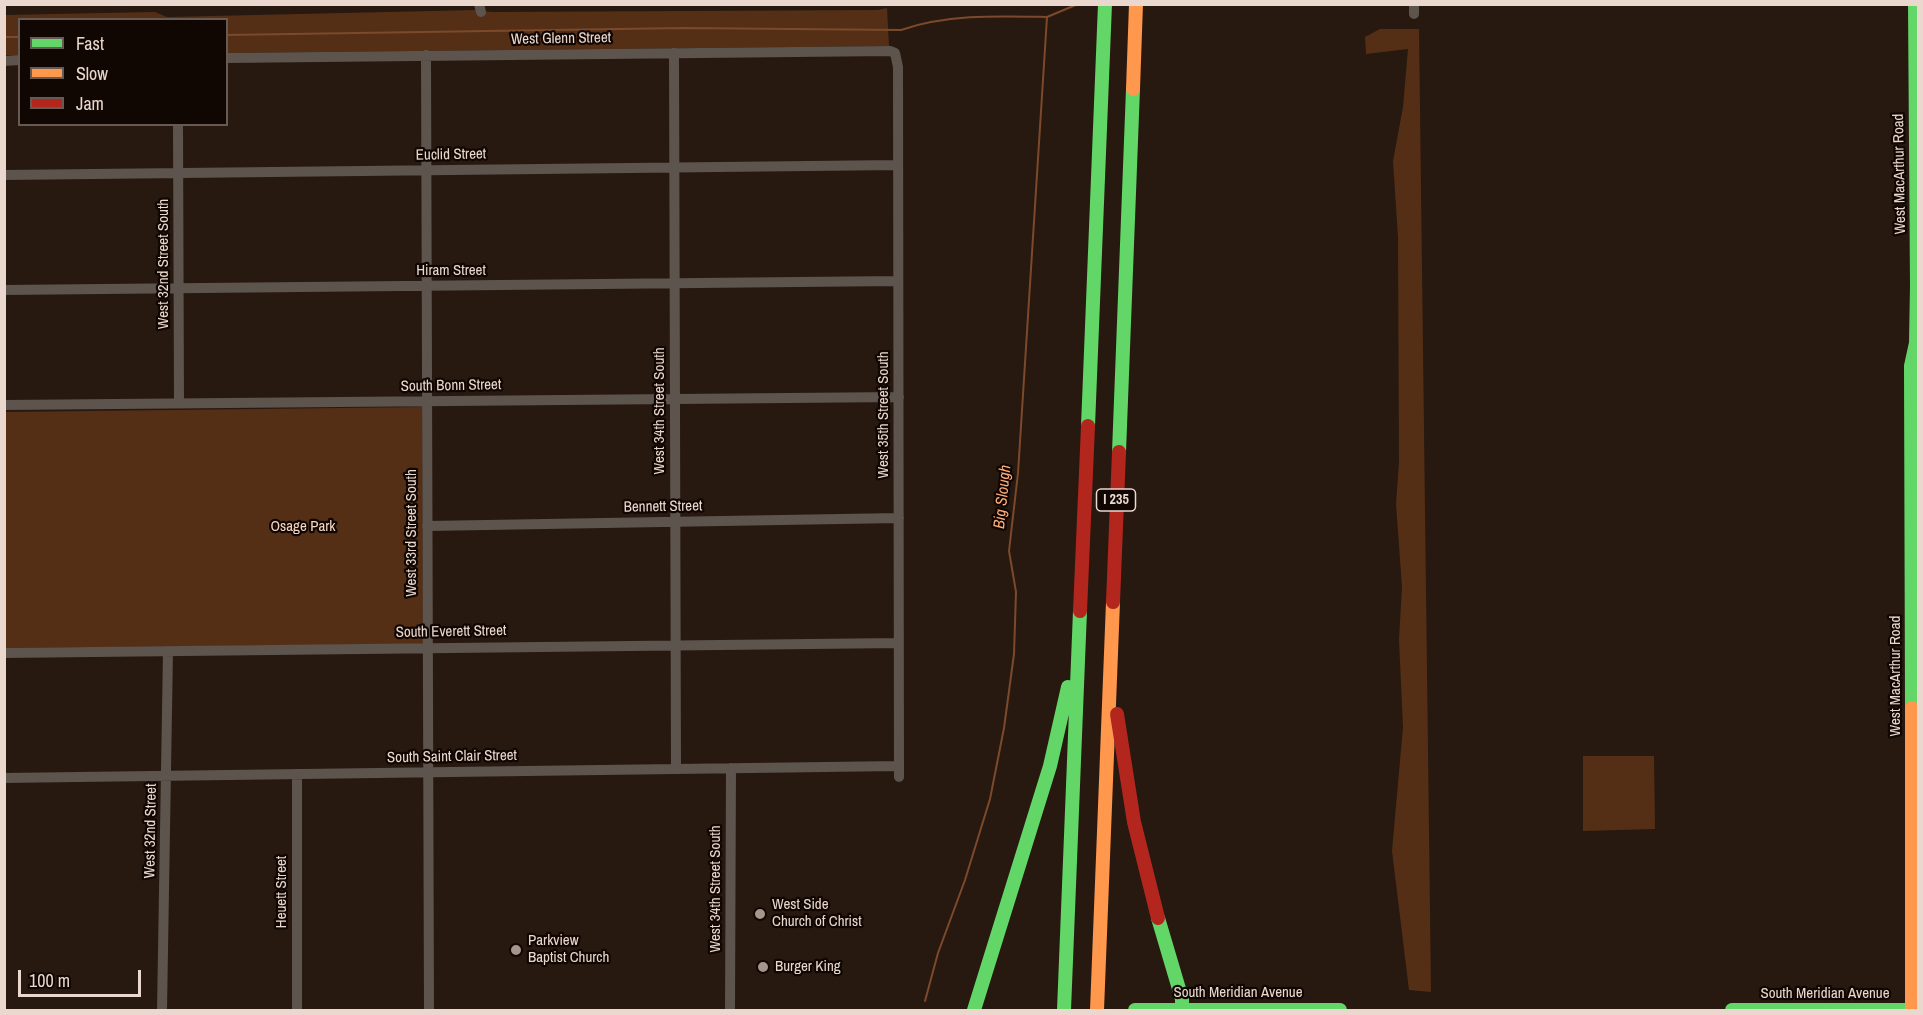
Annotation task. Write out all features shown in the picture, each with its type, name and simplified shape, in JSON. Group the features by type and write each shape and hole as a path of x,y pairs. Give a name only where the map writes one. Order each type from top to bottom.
{"main road":[{"name":"I 235","path":"1064,1011 1105,4"},
{"name":"I 235","path":"1097,1011 1136,4"},
{"name":"West MacArthur Road","path":"1914,1010 1916,826 1911,366 1917,346 1915,4"},
{"path":"974,1011 1050,766 1064,708 1081,605"},
{"path":"1110,637 1124,779 1135,830 1182,999 1182,1010"},
{"name":"South Meridian Avenue","path":"1732,1011 1914,1010"},
{"name":"South Meridian Avenue","path":"1135,1011 1340,1011"}],"street":[{"name":"West Glenn Street","path":"228,58 890,51 895,54"},
{"name":"West 34th Street South","path":"674,53 676,769"},
{"name":"West 35th Street South","path":"895,54 898,60 899,772"},
{"name":"West 33rd Street South","path":"426,55 429,1011"},
{"name":"West 32nd Street South","path":"178,126 179,403"},
{"name":"Euclid Street","path":"4,176 898,165"},
{"name":"Hiram Street","path":"4,290 898,281"},
{"name":"South Bonn Street","path":"4,405 899,397"},
{"name":"Bennett Street","path":"427,526 899,518"},
{"name":"South Everett Street","path":"4,653 899,644"},
{"name":"West 32nd Street","path":"162,1011 168,651"},
{"name":"West 34th Street South","path":"730,1011 731,768"},
{"name":"South Saint Clair Street","path":"4,778 731,768 899,772"},
{"name":"Heuett Street","path":"297,774 297,1011"}],"green space":[{"path":"887,8 889,46 228,53 228,18 18,18 18,55 5,55 4,15 155,12 167,17 475,10 492,12 878,10"},
{"path":"1380,29 1419,29 1431,992 1409,990 1392,851 1403,727 1399,640 1402,587 1396,504 1399,462 1398,237 1393,161 1403,107 1408,49 1366,54 1365,37"},
{"name":"Osage Park","path":"422,407 423,644 5,648 4,412"},
{"path":"1583,756 1654,756 1655,829 1583,831"}],"waterway":[{"name":"Big Slough","path":"925,1001 938,953 965,880 990,799 1004,728 1014,654 1016,592 1009,551 1018,473 1047,17 1078,4"},
{"path":"228,35 684,28 901,30 955,19 992,16 1047,17"},
{"path":"4,37 18,37"}],"traffic: fast":[{"path":"1088,426 1105,4"},
{"path":"1912,708 1911,366 1916,343 1917,286 1915,4"},
{"path":"1119,452 1133,89"},
{"path":"1064,1010 1080,611"},
{"path":"974,1010 1050,766 1068,687"},
{"path":"1158,918 1182,999 1182,1010"},
{"path":"1135,1010 1340,1010"},
{"path":"1732,1010 1918,1010"}],"traffic: slow":[{"path":"1133,89 1136,4"},
{"path":"1097,1010 1113,602"},
{"path":"1912,708 1912,1010"}],"traffic: jam":[{"path":"1080,611 1088,426"},
{"path":"1113,602 1119,452"},
{"path":"1117,714 1134,822 1158,918"}],"place":[{"name":"West Side Church of Christ","path":"760,914"},
{"name":"Parkview Baptist Church","path":"516,950"},
{"name":"Burger King","path":"763,967"}]}
